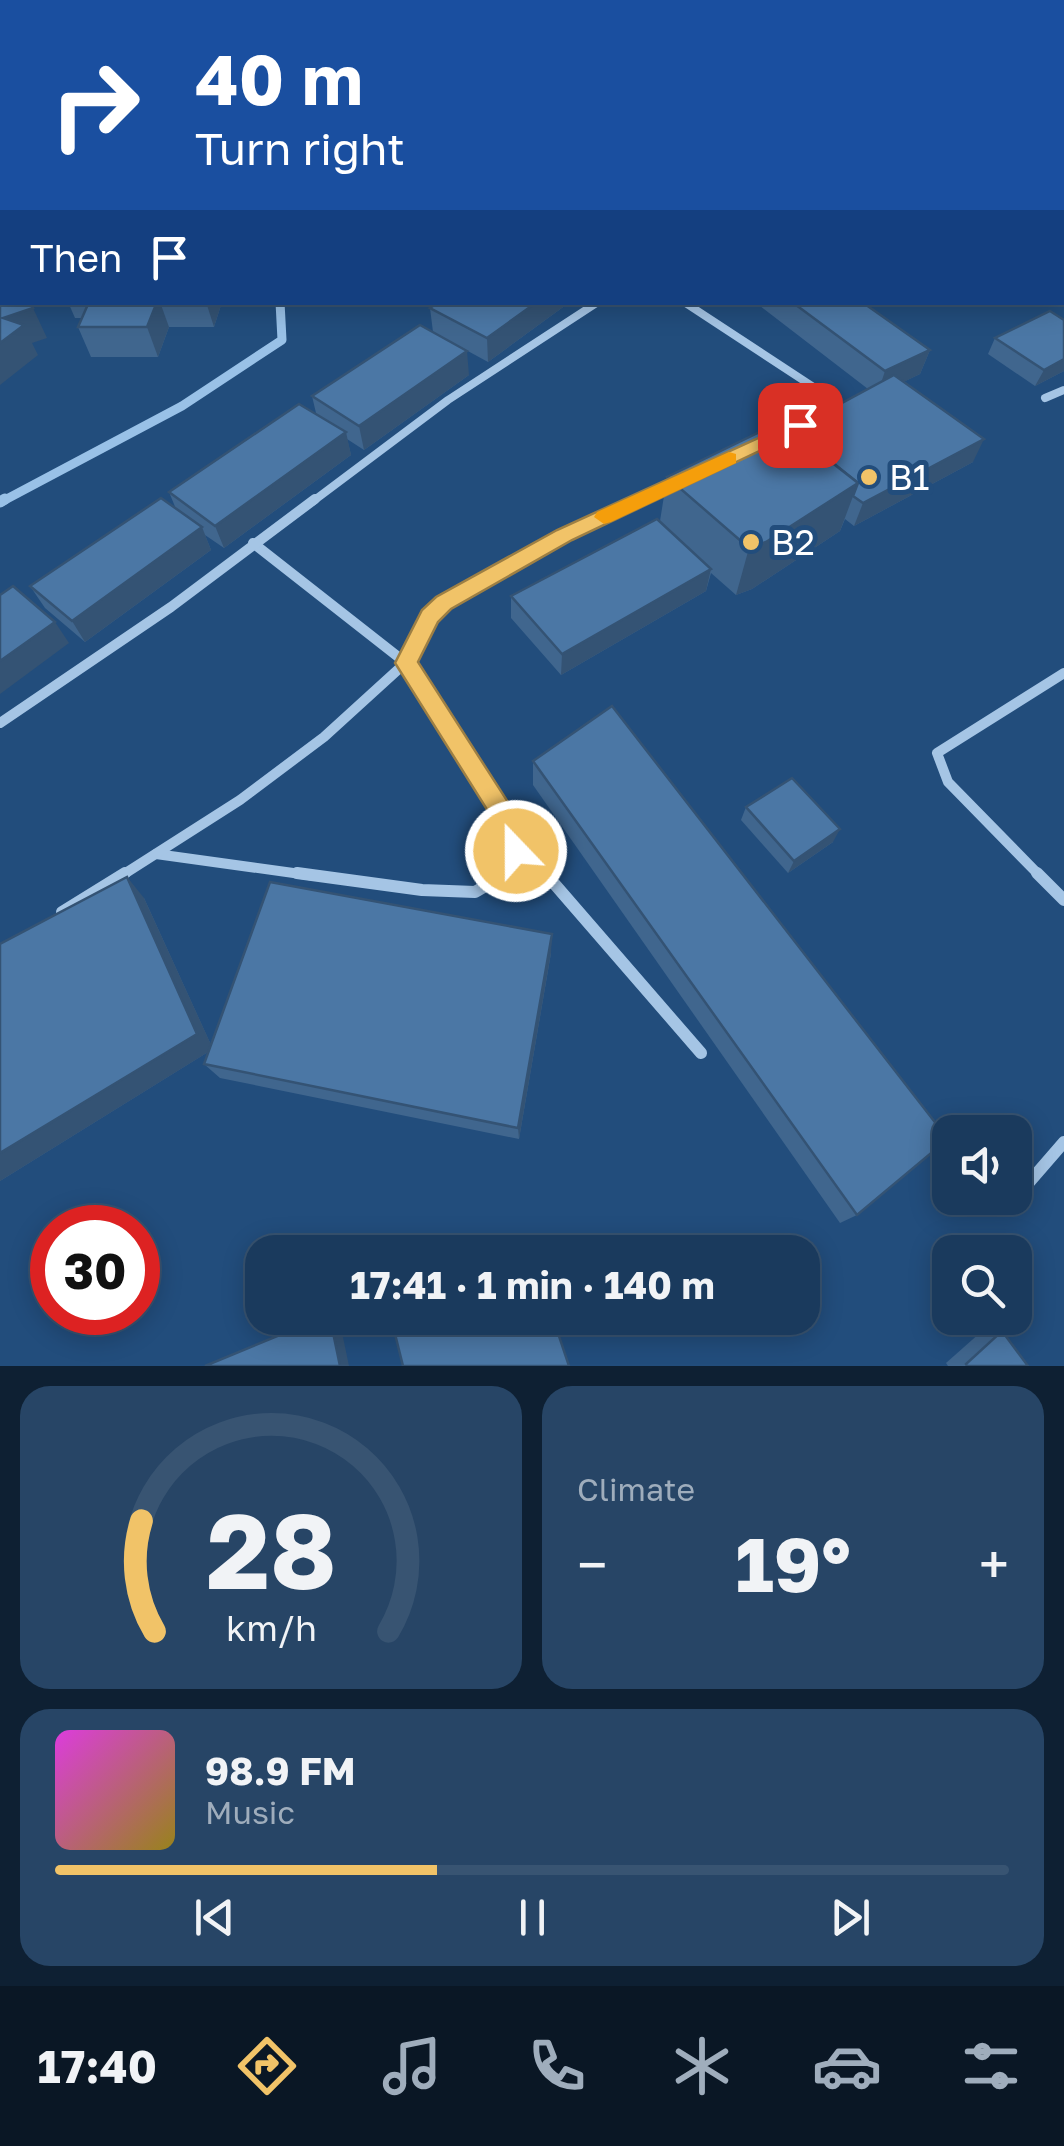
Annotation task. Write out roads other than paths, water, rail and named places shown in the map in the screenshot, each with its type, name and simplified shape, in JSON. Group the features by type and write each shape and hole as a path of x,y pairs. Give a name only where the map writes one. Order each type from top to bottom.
{"street":[{"path":"0,723 171,607 448,400 593,305"},
{"path":"689,305 815,388 811,414 800,425 764,442"},
{"path":"1045,398 1064,390"},
{"path":"47,922 239,802 300,756 406,663 430,616 444,603 564,535 693,475"},
{"path":"156,854 422,890 475,892 507,877 516,851 510,824 406,663 253,543"},
{"path":"1064,673 937,753 948,782 1064,900"},
{"path":"513,836 701,1053"},
{"path":"1032,1179 1064,1142"}],"waterway":[{"path":"1,502 182,406 282,340 280,305"},
{"path":"0,502 5,499"}],"place":[{"name":"B1","path":"869,477"},
{"name":"B2","path":"751,542"}]}
